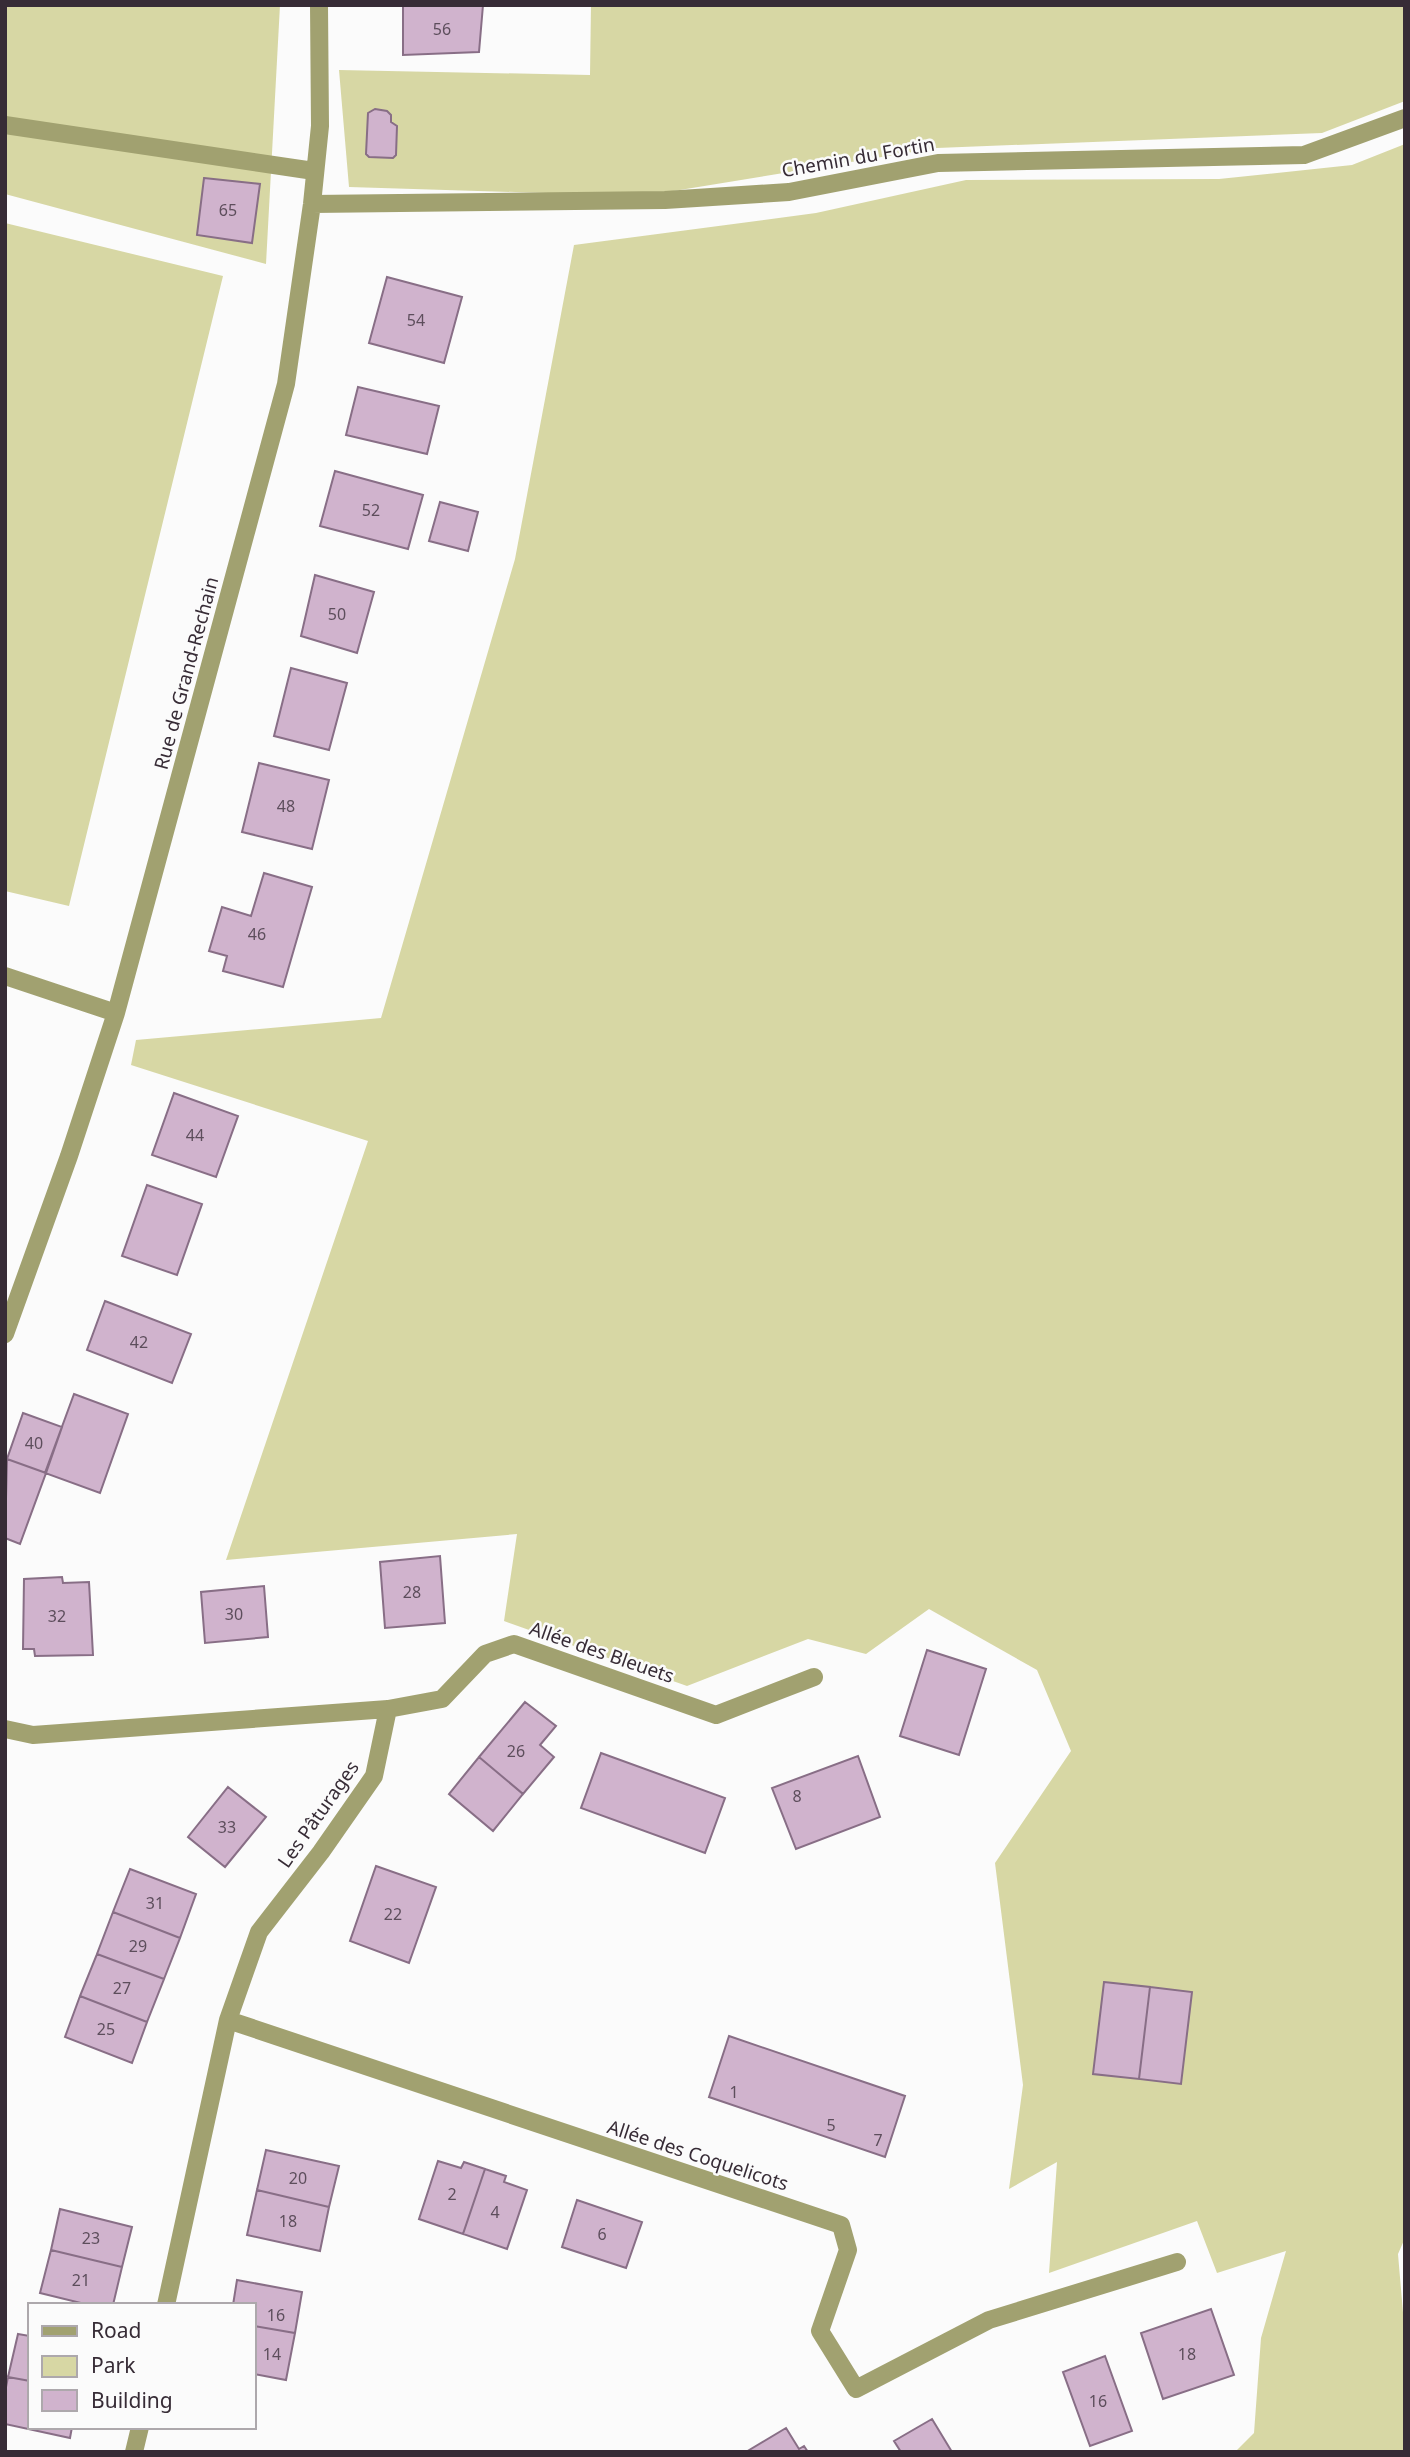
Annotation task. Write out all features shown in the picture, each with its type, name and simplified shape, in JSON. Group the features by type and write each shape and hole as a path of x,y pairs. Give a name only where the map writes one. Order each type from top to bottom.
{"street":[{"name":"Rue de Grand-Rechain","path":"5,1334 69,1156 116,1013 286,384 312,204 320,127 320,5"},
{"name":"Chemin du Fortin","path":"312,204 665,200 789,192 938,163 1304,156 1405,118"},
{"path":"5,125 314,171"},
{"path":"5,976 116,1013"},
{"name":"Allée des Bleuets","path":"388,1709 442,1699 485,1654 514,1644 716,1715 814,1676"},
{"path":"5,1729 33,1735 388,1709"},
{"name":"Les Pâturages","path":"166,2303 228,2020 259,1932 321,1852 374,1776 388,1709"},
{"name":"Allée des Coquelicots","path":"228,2020 841,2225 848,2250 820,2331 856,2389 989,2320 1177,2262"},
{"path":"135,2452 140,2429"}],"green space":[{"path":"5,5 280,5 266,264 5,194"},
{"path":"591,5 1405,5 1405,101 1322,133 937,148 643,196 349,187 339,70 590,75"},
{"path":"1405,144 1405,2238 1398,2254 1405,2336 1405,2452 1235,2452 1254,2433 1261,2338 1286,2251 1217,2273 1197,2221 1049,2273 1057,2162 1009,2189 1023,2085 995,1863 1071,1751 1037,1670 929,1609 866,1654 808,1639 687,1686 504,1621 517,1534 226,1560 368,1141 131,1065 136,1040 381,1018 515,559 574,245 816,213 966,180 1219,179 1352,165"},
{"path":"5,223 223,276 69,906 5,891"}],"building":[{"path":"403,5 483,5 479,52 403,55"},
{"path":"375,109 387,111 391,115 391,122 397,126 396,155 393,158 369,157 366,154 368,113"},
{"path":"204,178 260,184 252,243 197,235"},
{"path":"387,277 462,297 444,363 369,343"},
{"path":"358,387 439,406 427,454 346,435"},
{"path":"335,471 423,495 408,549 320,526"},
{"path":"440,502 478,512 468,551 429,541"},
{"path":"315,575 374,592 357,653 301,636"},
{"path":"291,668 347,683 329,750 274,736"},
{"path":"259,763 329,780 312,849 242,832"},
{"path":"264,873 312,887 283,987 223,971 227,956 209,951 222,907 251,916"},
{"path":"174,1093 238,1116 216,1177 152,1155"},
{"path":"147,1185 202,1204 177,1275 122,1256"},
{"path":"105,1301 191,1334 172,1383 87,1350"},
{"path":"74,1394 128,1414 100,1493 45,1473"},
{"path":"23,1413 62,1427 46,1473 7,1459"},
{"path":"7,1459 46,1473 20,1544 5,1538"},
{"path":"440,1556 445,1623 385,1628 380,1562"},
{"path":"62,1577 63,1583 89,1582 93,1655 35,1656 34,1649 23,1649 24,1579"},
{"path":"264,1586 268,1637 205,1643 201,1592"},
{"path":"927,1650 986,1669 959,1755 900,1736"},
{"path":"525,1702 556,1726 540,1745 554,1757 523,1794 479,1757"},
{"path":"601,1753 725,1798 705,1853 581,1808"},
{"path":"858,1756 880,1817 796,1849 772,1788"},
{"path":"479,1757 523,1794 493,1831 449,1794"},
{"path":"228,1787 266,1817 225,1867 188,1837"},
{"path":"376,1866 436,1887 409,1963 350,1941"},
{"path":"130,1869 196,1894 180,1938 113,1912"},
{"path":"113,1912 180,1938 164,1979 97,1954"},
{"path":"97,1954 164,1979 147,2022 80,1996"},
{"path":"1104,1982 1150,1987 1139,2079 1093,2074"},
{"path":"1150,1987 1192,1992 1181,2084 1139,2079"},
{"path":"80,1996 147,2022 132,2063 65,2037"},
{"path":"729,2036 905,2096 885,2157 709,2097"},
{"path":"266,2150 339,2166 329,2207 257,2190"},
{"path":"438,2161 461,2168 464,2162 485,2169 463,2234 419,2219"},
{"path":"485,2169 506,2176 504,2182 527,2190 507,2249 463,2234"},
{"path":"257,2190 329,2207 320,2251 247,2235"},
{"path":"577,2200 642,2222 626,2268 562,2247"},
{"path":"60,2209 132,2227 122,2267 51,2250"},
{"path":"51,2250 122,2267 113,2303 81,2303 40,2293"},
{"path":"237,2280 302,2292 295,2333 256,2326 256,2303 233,2303"},
{"path":"1211,2309 1234,2375 1163,2399 1141,2333"},
{"path":"256,2326 295,2333 286,2380 256,2374"},
{"path":"18,2334 28,2336 28,2381 8,2377"},
{"path":"1105,2356 1132,2431 1090,2446 1063,2372"},
{"path":"8,2377 28,2381 28,2429 5,2424"},
{"path":"932,2419 952,2452 901,2452 894,2441"},
{"path":"786,2428 799,2449 804,2446 808,2452 746,2452"},
{"path":"28,2429 72,2429 70,2438"}]}
